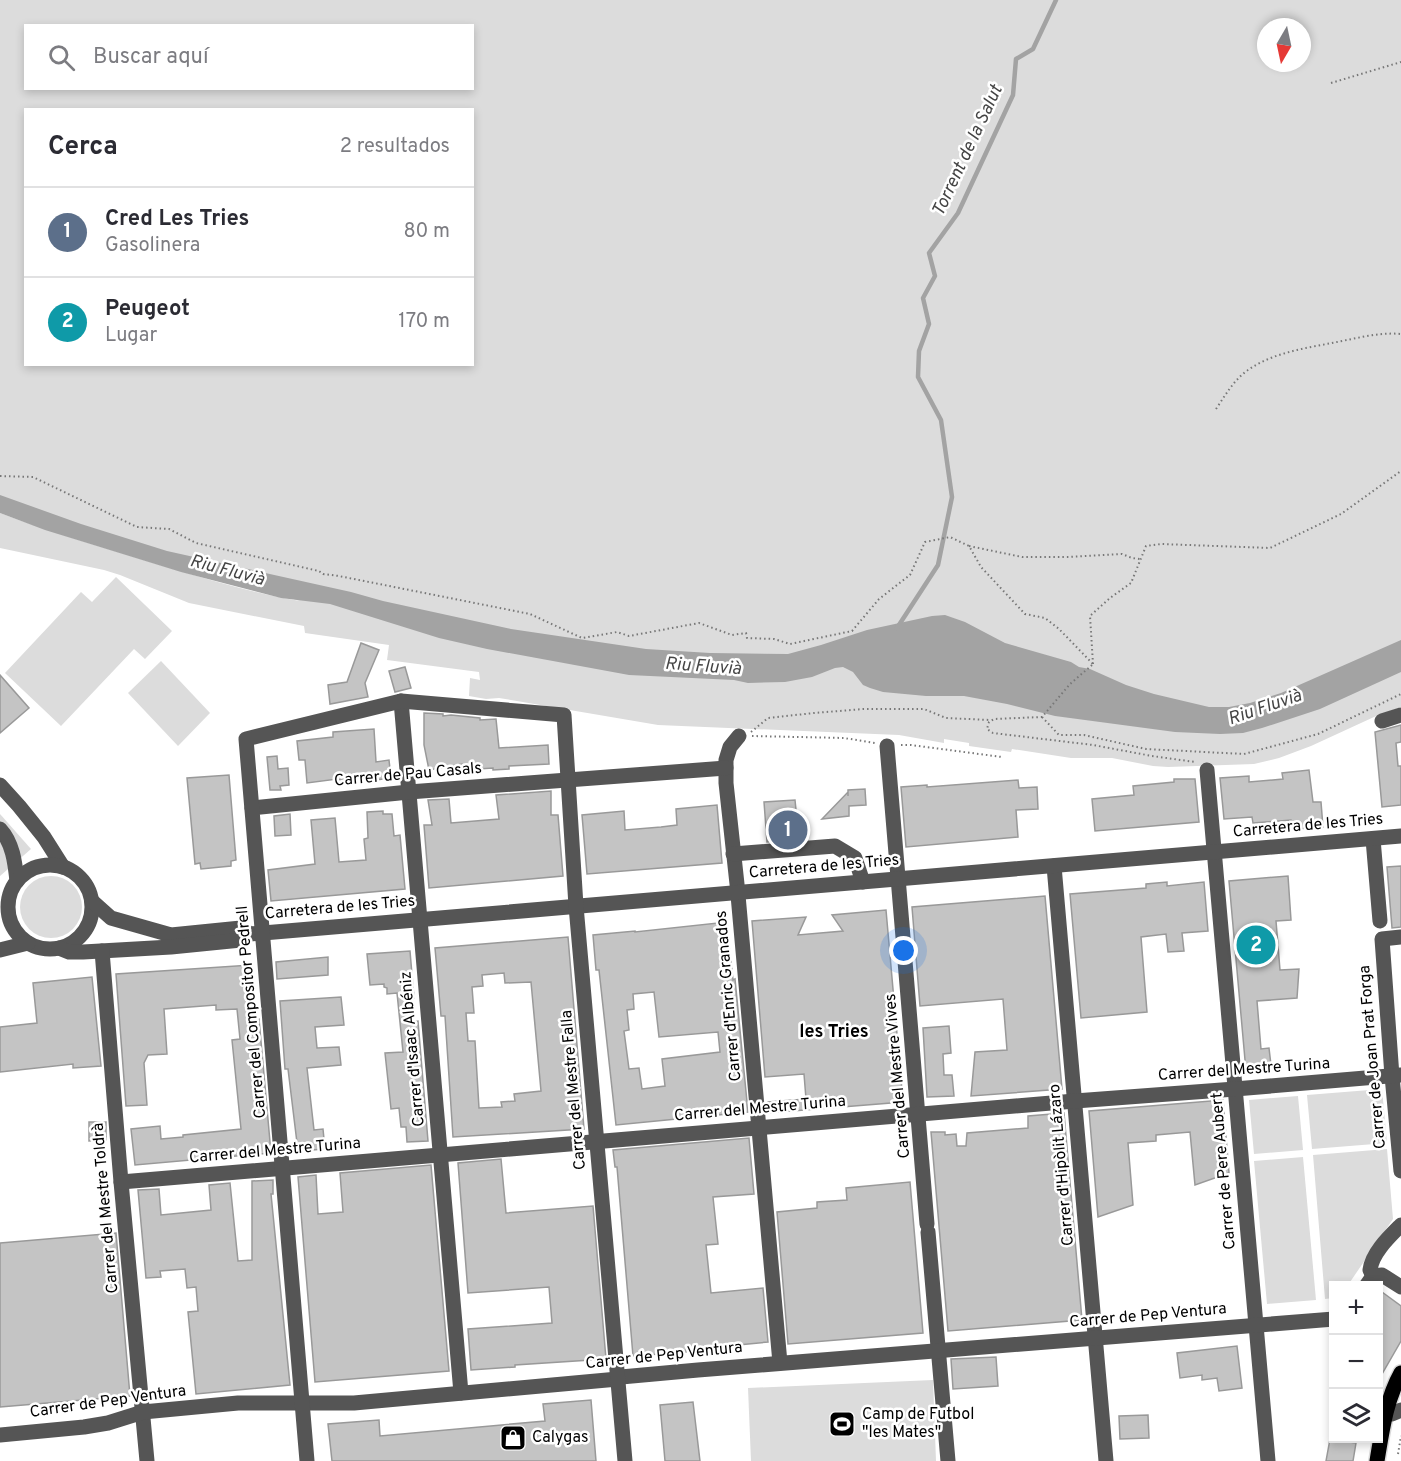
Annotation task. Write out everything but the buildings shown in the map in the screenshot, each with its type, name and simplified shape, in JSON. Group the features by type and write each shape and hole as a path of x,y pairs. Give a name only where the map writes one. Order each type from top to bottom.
{"main road":[{"path":"1377,1461 1394,1412 1392,1392 1401,1373"}],"street":[{"name":"Carrer del Mestre Falla","path":"401,701 564,715 576,906 625,1461"},
{"name":"Carrer del Compositor Pedrell","path":"307,1461 283,1168 256,934 252,808 246,739 401,701"},
{"name":"Carrer d'Isaac Albéniz","path":"401,701 461,1393"},
{"path":"1382,722 1401,715"},
{"name":"Carrer d'Enric Granados","path":"743,736 730,747 726,760 726,783 780,1364"},
{"name":"Carrer del Mestre Vives","path":"887,746 948,1461"},
{"name":"Carrer de Pau Casals","path":"252,808 409,792 726,768"},
{"name":"Carrer de Pere Aubert","path":"1207,770 1268,1461"},
{"path":"0,785 44,837 63,867"},
{"path":"0,829 5,835 14,860 15,884 9,897 8,907 13,928 20,936 28,943 43,949 59,948 67,946 82,935 91,919 92,902 86,884 72,871 63,867 53,865 33,868 24,874 15,884 0,897"},
{"name":"Carretera de les Tries","path":"59,948 69,952 171,947 241,940 256,934 420,919 1401,836"},
{"path":"1372,839 1380,921"},
{"path":"733,854 835,846 855,858 862,882"},
{"name":"Carrer d'Hipòlit Lázaro","path":"1054,866 1106,1461"},
{"name":"Carretera de les Tries","path":"92,902 111,918 171,935 241,928 256,934"},
{"name":"Carrer de Joan Prat Forga","path":"1401,937 1382,939 1396,1076 1401,1171"},
{"path":"0,950 28,943"},
{"name":"Carrer del Mestre Toldrà","path":"102,951 147,1461"},
{"name":"Carrer del Mestre Turina","path":"121,1182 1396,1076"},
{"path":"1401,1225 1371,1262 1370,1270 1370,1281 1382,1275 1401,1287"},
{"name":"Carrer de Pep Ventura","path":"0,1435 84,1427 108,1423 143,1412 238,1403 354,1403 621,1377 1329,1319"}],"path":[{"path":"1331,83 1401,62"},
{"path":"1216,409 1234,382 1248,370 1263,362 1293,351 1385,333 1401,334"},
{"path":"1093,664 1090,616 1131,583 1146,546 1161,544 1269,548 1341,514 1401,471"},
{"path":"0,476 33,477 137,527 169,529 196,543 324,574 530,614 582,638 617,632 629,636 699,623 732,635 746,633 747,638 774,639 790,644 852,631 879,599 910,575 925,542 950,537 969,546 1023,557 1122,554 1140,559"},
{"path":"969,546 981,567 1025,614 1045,618 1093,664"},
{"path":"743,736 768,718 864,709 924,709 946,718 992,720 1042,717 1070,684 1093,664"},
{"path":"1042,717 1059,735 1084,735 1146,749 1244,754 1318,734 1401,694"},
{"path":"992,720 988,722 987,729 993,733 1093,745 1198,762 1207,770"},
{"path":"743,736 844,738 887,746 910,745 1002,757"},
{"path":"1398,1454 1401,1436"}],"shaded area":[{"path":"0,0 1401,0 1401,707 1279,758 1254,764 1168,767 1112,758 1071,758 1012,749 1011,752 969,746 969,743 944,739 944,743 899,735 658,725 499,698 486,699 469,696 470,678 480,680 479,672 387,660 389,645 305,633 304,626 189,603 104,570 0,548 0,513 189,574 300,601 0,501"},
{"path":"116,577 172,631 145,659 134,649 61,726 5,673 81,592 92,602"},
{"path":"161,661 210,713 178,746 128,693"},
{"path":"0,814 31,849 0,876"},
{"path":"51,876 63,878 73,885 80,895 82,907 80,919 73,929 63,936 51,938 39,936 29,929 22,919 20,907 22,895 29,885 39,878"},
{"path":"1382,1089 1387,1143 1312,1149 1307,1095"},
{"path":"1298,1096 1303,1150 1254,1154 1249,1100"},
{"path":"1387,1149 1393,1219 1351,1281 1329,1281 1329,1298 1325,1299 1313,1155"},
{"path":"1303,1157 1316,1300 1267,1304 1254,1161"},
{"name":"Camp de Futbol \"les Mates\"","path":"933,1380 936,1461 751,1461 748,1388"}],"water":[{"name":"Riu Fluvià","path":"0,495 167,551 511,629 646,649 788,654 867,630 945,615 965,622 1005,643 1071,662 1154,694 1209,707 1229,707 1250,703 1281,693 1401,640 1401,672 1320,709 1243,733 1220,734 1175,732 1055,716 964,696 926,696 883,692 863,685 853,672 843,667 812,677 785,682 748,683 734,680 629,675 439,638 330,604 281,598 181,572 45,530 0,513"}],"waterway":[{"name":"Torrent de la Salut","path":"897,628 938,565 952,497 941,420 918,377 919,351 929,324 923,298 935,276 929,253 958,213 1013,95 1016,59 1033,49 1056,0"}],"place":[{"name":"Cred Les Tries","path":"788,830"},
{"name":"Peugeot","path":"1256,945"},
{"name":"Camp de Futbol \"les Mates\"","path":"842,1424"},
{"name":"Calygas","path":"513,1438"}],"district":[{"name":"les Tries","path":"834,1032"}]}
